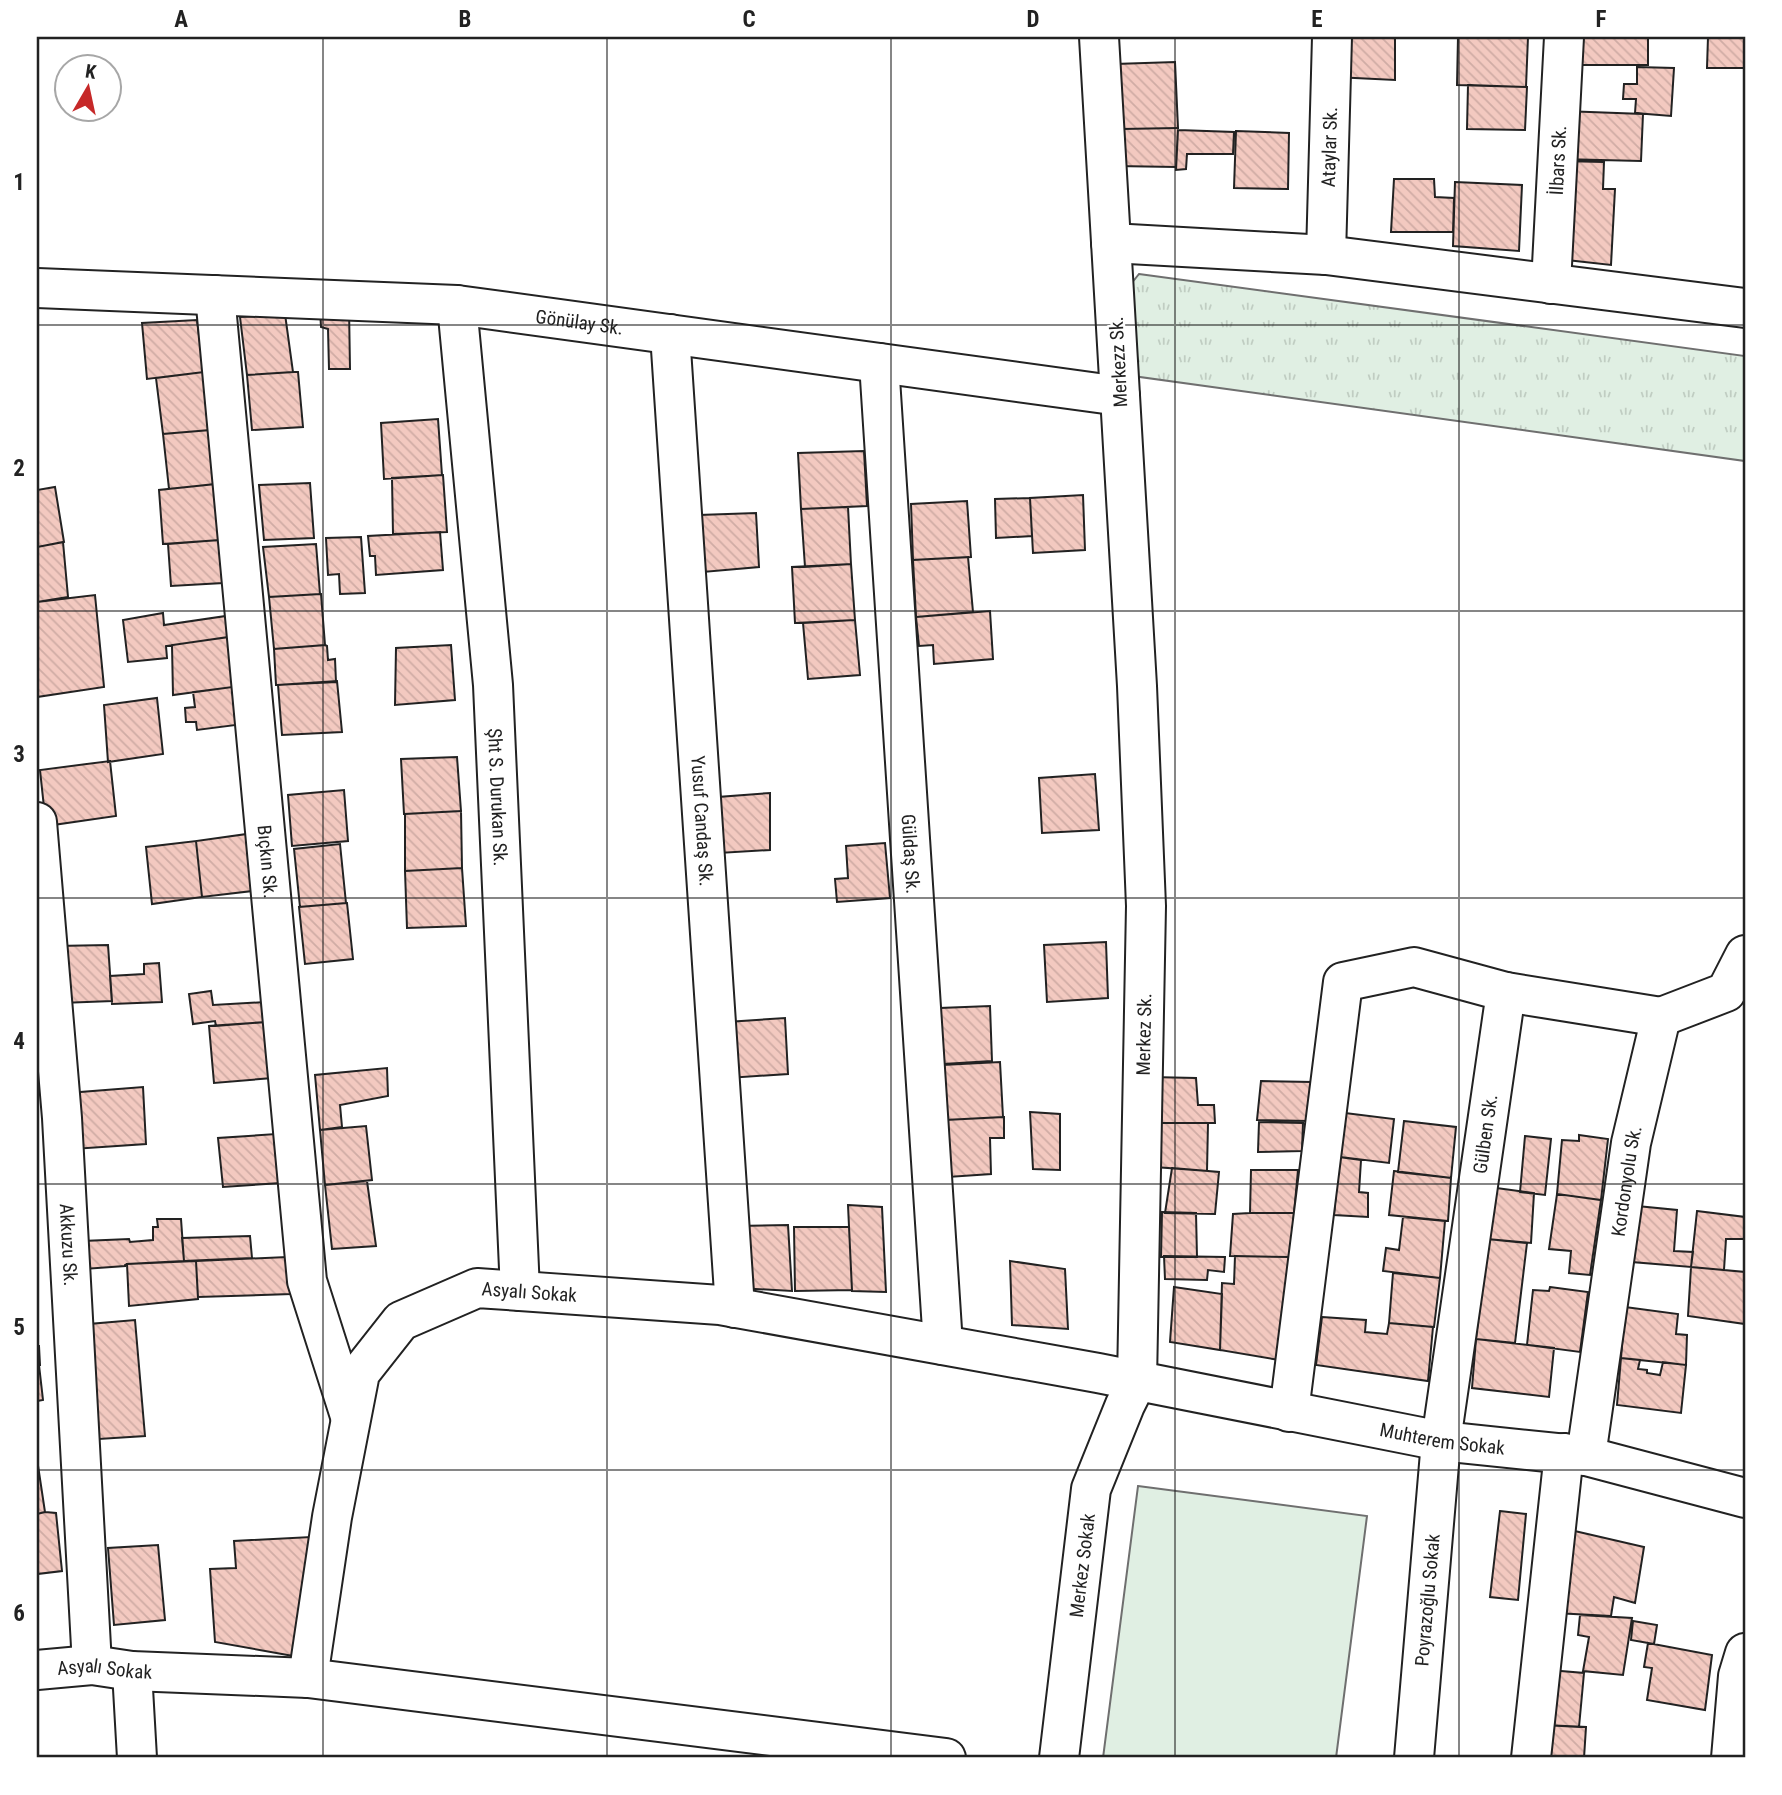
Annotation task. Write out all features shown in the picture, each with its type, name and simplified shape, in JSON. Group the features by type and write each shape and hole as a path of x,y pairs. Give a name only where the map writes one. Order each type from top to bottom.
{"street":[{"name":"Merkezz Sk.","path":"1100,37 1137,686"},
{"name":"Ataylar Sk.","path":"1326,255 1332,37"},
{"name":"İlbars Sk.","path":"1551,284 1564,37"},
{"path":"1111,243 1326,255 1745,308"},
{"name":"Gönülay Sk.","path":"37,288 457,305 1120,396"},
{"name":"Bıçkın Sk.","path":"215,295 307,1281 351,1420"},
{"name":"Şht S. Durukan Sk.","path":"457,305 493,685 520,1291"},
{"name":"Yusuf Candaş Sk.","path":"670,334 735,1308"},
{"name":"Güldaş Sk.","path":"879,363 943,1345"},
{"name":"Merkez Sk.","path":"1137,686 1146,906 1137,1381"},
{"name":"Akkuzu Sk.","path":"37,822 62,1118 92,1665"},
{"path":"1289,1412 1343,982 1414,967 1506,992 1661,1017 1726,992 1745,955"},
{"name":"Gülben Sk.","path":"1441,1441 1506,992"},
{"name":"Kordonyolu Sk.","path":"1531,1758 1575,1454 1631,1143 1661,1017"},
{"name":"Asyalı Sokak","path":"37,1670 92,1665 132,1671 308,1678 332,1517 360,1373 401,1321 477,1288 720,1305 1137,1381"},
{"name":"Muhterem Sokak","path":"1137,1381 1441,1441 1575,1454 1745,1498"},
{"name":"Merkez Sokak","path":"1059,1758 1091,1489 1137,1381"},
{"name":"Poyrazoğlu Sokak","path":"1414,1758 1441,1441"},
{"path":"1731,1758 1738,1676 1745,1653"},
{"path":"132,1671 137,1758"},
{"path":"308,1678 946,1758"}],"green space":[{"path":"1139,274 1745,356 1745,461 1133,376 1127,289"},
{"path":"1138,1486 1367,1516 1336,1758 1103,1758"}],"building":[{"path":"1336,37 1395,37 1395,80 1335,77"},
{"path":"1458,37 1528,37 1526,87 1457,85"},
{"path":"1577,37 1648,37 1648,65 1576,65"},
{"path":"1708,37 1745,37 1745,68 1707,68"},
{"path":"1175,62 1178,128 1122,129 1115,64"},
{"path":"1637,67 1674,68 1671,116 1635,113 1636,99 1623,99 1624,84 1637,84"},
{"path":"1468,85 1527,87 1525,130 1467,129"},
{"path":"1563,111 1643,114 1641,161 1560,159"},
{"path":"1178,128 1176,167 1116,166 1122,129"},
{"path":"1178,130 1234,132 1233,154 1187,154 1186,169 1176,170"},
{"path":"1236,131 1289,133 1288,189 1234,188"},
{"path":"1561,161 1604,162 1603,189 1615,189 1611,265 1558,259"},
{"path":"1394,179 1434,179 1435,197 1454,198 1453,232 1391,232"},
{"path":"1455,182 1522,185 1519,251 1453,246"},
{"path":"349,307 350,369 329,369 328,329 321,327 320,310"},
{"path":"285,314 293,372 247,375 240,317"},
{"path":"197,320 204,372 147,379 142,323"},
{"path":"204,372 210,430 163,434 156,378"},
{"path":"298,372 303,427 252,430 247,375"},
{"path":"438,419 442,475 384,479 381,423"},
{"path":"210,430 215,484 169,489 163,434"},
{"path":"864,451 867,506 801,509 798,453"},
{"path":"443,475 447,532 393,534 392,478"},
{"path":"310,483 314,538 264,540 259,485"},
{"path":"215,484 220,540 163,544 159,490"},
{"path":"55,487 64,542 37,547 37,490"},
{"path":"1083,495 1085,550 1033,553 1030,498"},
{"path":"1030,498 1032,536 996,538 995,499"},
{"path":"967,501 971,557 913,560 911,504"},
{"path":"848,507 851,564 805,567 801,509"},
{"path":"756,513 759,567 703,572 699,515"},
{"path":"440,532 443,570 376,575 375,556 370,556 368,536"},
{"path":"361,537 365,593 340,594 339,574 328,575 326,538"},
{"path":"219,540 223,583 171,586 168,544"},
{"path":"63,542 68,597 37,602 37,547"},
{"path":"316,544 320,594 269,597 263,547"},
{"path":"968,557 973,612 916,617 913,560"},
{"path":"851,564 855,620 795,623 792,567"},
{"path":"321,594 325,645 274,649 269,597"},
{"path":"95,595 104,687 37,697 37,602"},
{"path":"990,611 993,659 934,664 933,645 919,646 916,617"},
{"path":"163,613 164,625 226,616 228,637 166,646 167,658 128,662 123,620"},
{"path":"855,620 860,675 808,679 803,623"},
{"path":"229,637 233,687 173,695 172,645"},
{"path":"325,645 328,660 335,659 336,682 276,685 274,649"},
{"path":"451,645 455,700 395,705 396,648"},
{"path":"337,681 342,732 282,735 278,685"},
{"path":"232,687 236,725 197,730 196,722 186,722 185,708 195,707 193,692"},
{"path":"157,698 163,754 108,762 104,705"},
{"path":"457,757 461,811 404,814 401,759"},
{"path":"110,761 116,816 46,826 40,770"},
{"path":"1095,774 1099,830 1042,833 1039,778"},
{"path":"344,790 348,841 292,846 288,795"},
{"path":"770,793 770,850 719,853 718,797"},
{"path":"461,811 462,868 405,871 405,814"},
{"path":"247,834 252,891 202,897 196,841"},
{"path":"196,841 202,897 152,904 146,847"},
{"path":"885,843 890,898 837,902 835,879 848,878 846,846"},
{"path":"340,844 346,903 300,907 294,849"},
{"path":"462,868 466,926 407,928 405,871"},
{"path":"347,903 353,959 305,964 299,907"},
{"path":"1106,942 1108,998 1047,1002 1044,945"},
{"path":"108,945 112,1001 61,1003 56,946"},
{"path":"159,963 162,1002 112,1004 110,976 144,974 144,964"},
{"path":"211,991 213,1005 265,1002 266,1022 216,1026 215,1021 193,1024 189,994"},
{"path":"990,1006 992,1061 943,1064 940,1008"},
{"path":"785,1018 788,1074 728,1078 727,1022"},
{"path":"266,1022 272,1078 214,1083 209,1026"},
{"path":"1000,1062 1003,1117 945,1120 942,1065"},
{"path":"387,1068 388,1096 340,1105 342,1127 320,1130 315,1075"},
{"path":"1150,1077 1196,1078 1198,1105 1214,1105 1215,1123 1152,1123"},
{"path":"1261,1081 1312,1082 1309,1121 1257,1120"},
{"path":"143,1087 146,1144 73,1149 68,1093"},
{"path":"1030,1112 1060,1114 1060,1170 1033,1169"},
{"path":"1345,1113 1394,1119 1389,1163 1340,1157"},
{"path":"1004,1117 1004,1138 990,1138 991,1174 948,1177 945,1120"},
{"path":"1404,1121 1456,1127 1451,1178 1398,1172"},
{"path":"1259,1122 1303,1123 1302,1151 1258,1152"},
{"path":"1152,1123 1208,1123 1207,1171 1155,1167"},
{"path":"366,1126 372,1180 325,1185 320,1130"},
{"path":"276,1134 281,1183 223,1187 218,1138"},
{"path":"1579,1135 1608,1139 1601,1200 1557,1194 1562,1140 1579,1141"},
{"path":"1525,1136 1551,1139 1545,1195 1520,1192"},
{"path":"1339,1157 1361,1160 1359,1192 1368,1193 1368,1217 1334,1215"},
{"path":"1172,1168 1219,1172 1215,1214 1165,1213"},
{"path":"1251,1170 1298,1170 1294,1213 1250,1213"},
{"path":"1394,1171 1451,1178 1448,1221 1389,1215"},
{"path":"367,1181 376,1246 332,1249 325,1185"},
{"path":"1489,1187 1534,1193 1531,1243 1487,1239"},
{"path":"1557,1194 1601,1200 1590,1275 1569,1273 1571,1251 1549,1249"},
{"path":"848,1205 882,1207 886,1292 852,1291"},
{"path":"1637,1206 1677,1210 1674,1251 1693,1252 1691,1267 1632,1262"},
{"path":"1697,1211 1745,1217 1745,1239 1726,1239 1724,1270 1691,1267"},
{"path":"1162,1212 1196,1213 1197,1257 1161,1257"},
{"path":"1294,1213 1290,1257 1230,1256 1233,1214"},
{"path":"1403,1217 1445,1221 1440,1278 1383,1271 1386,1248 1399,1250"},
{"path":"157,1219 181,1219 184,1261 84,1269 83,1241 153,1240 153,1227 158,1227"},
{"path":"788,1225 792,1291 738,1288 735,1226"},
{"path":"794,1227 849,1227 852,1290 795,1291"},
{"path":"250,1236 252,1258 184,1261 182,1238"},
{"path":"1487,1239 1527,1243 1515,1343 1476,1339"},
{"path":"1164,1256 1225,1257 1224,1272 1208,1270 1207,1280 1165,1279"},
{"path":"1235,1256 1289,1257 1279,1360 1220,1350 1222,1283 1234,1284"},
{"path":"287,1257 291,1294 198,1297 196,1261"},
{"path":"196,1261 198,1299 129,1306 127,1264"},
{"path":"1010,1261 1065,1269 1068,1329 1012,1325"},
{"path":"1691,1267 1745,1272 1745,1324 1688,1316"},
{"path":"1393,1273 1440,1278 1434,1327 1389,1323"},
{"path":"1174,1287 1222,1294 1220,1350 1170,1342"},
{"path":"1550,1287 1588,1292 1580,1352 1527,1345 1533,1290 1549,1291"},
{"path":"1625,1307 1678,1314 1676,1334 1687,1335 1686,1365 1621,1358"},
{"path":"1322,1317 1366,1320 1365,1332 1387,1334 1389,1323 1433,1327 1428,1381 1316,1365"},
{"path":"135,1320 145,1436 99,1439 89,1324"},
{"path":"1476,1339 1554,1348 1549,1397 1472,1388"},
{"path":"37,1346 43,1400 37,1401"},
{"path":"1621,1358 1640,1360 1638,1369 1660,1375 1663,1362 1686,1365 1681,1413 1617,1405"},
{"path":"37,1459 45,1512 37,1514"},
{"path":"1500,1511 1526,1514 1518,1600 1490,1597"},
{"path":"56,1513 62,1571 37,1574 37,1514"},
{"path":"1566,1529 1644,1547 1635,1603 1614,1597 1611,1616 1555,1613"},
{"path":"311,1537 310,1659 215,1642 210,1569 236,1568 234,1541"},
{"path":"158,1545 165,1620 114,1625 108,1548"},
{"path":"1580,1615 1632,1618 1623,1675 1583,1671 1589,1637 1578,1635"},
{"path":"1633,1621 1657,1625 1654,1644 1631,1640"},
{"path":"1648,1643 1712,1655 1705,1710 1647,1700 1652,1668 1644,1667"},
{"path":"1549,1670 1584,1673 1579,1727 1544,1725"},
{"path":"1544,1725 1586,1727 1584,1758 1541,1758"}]}
